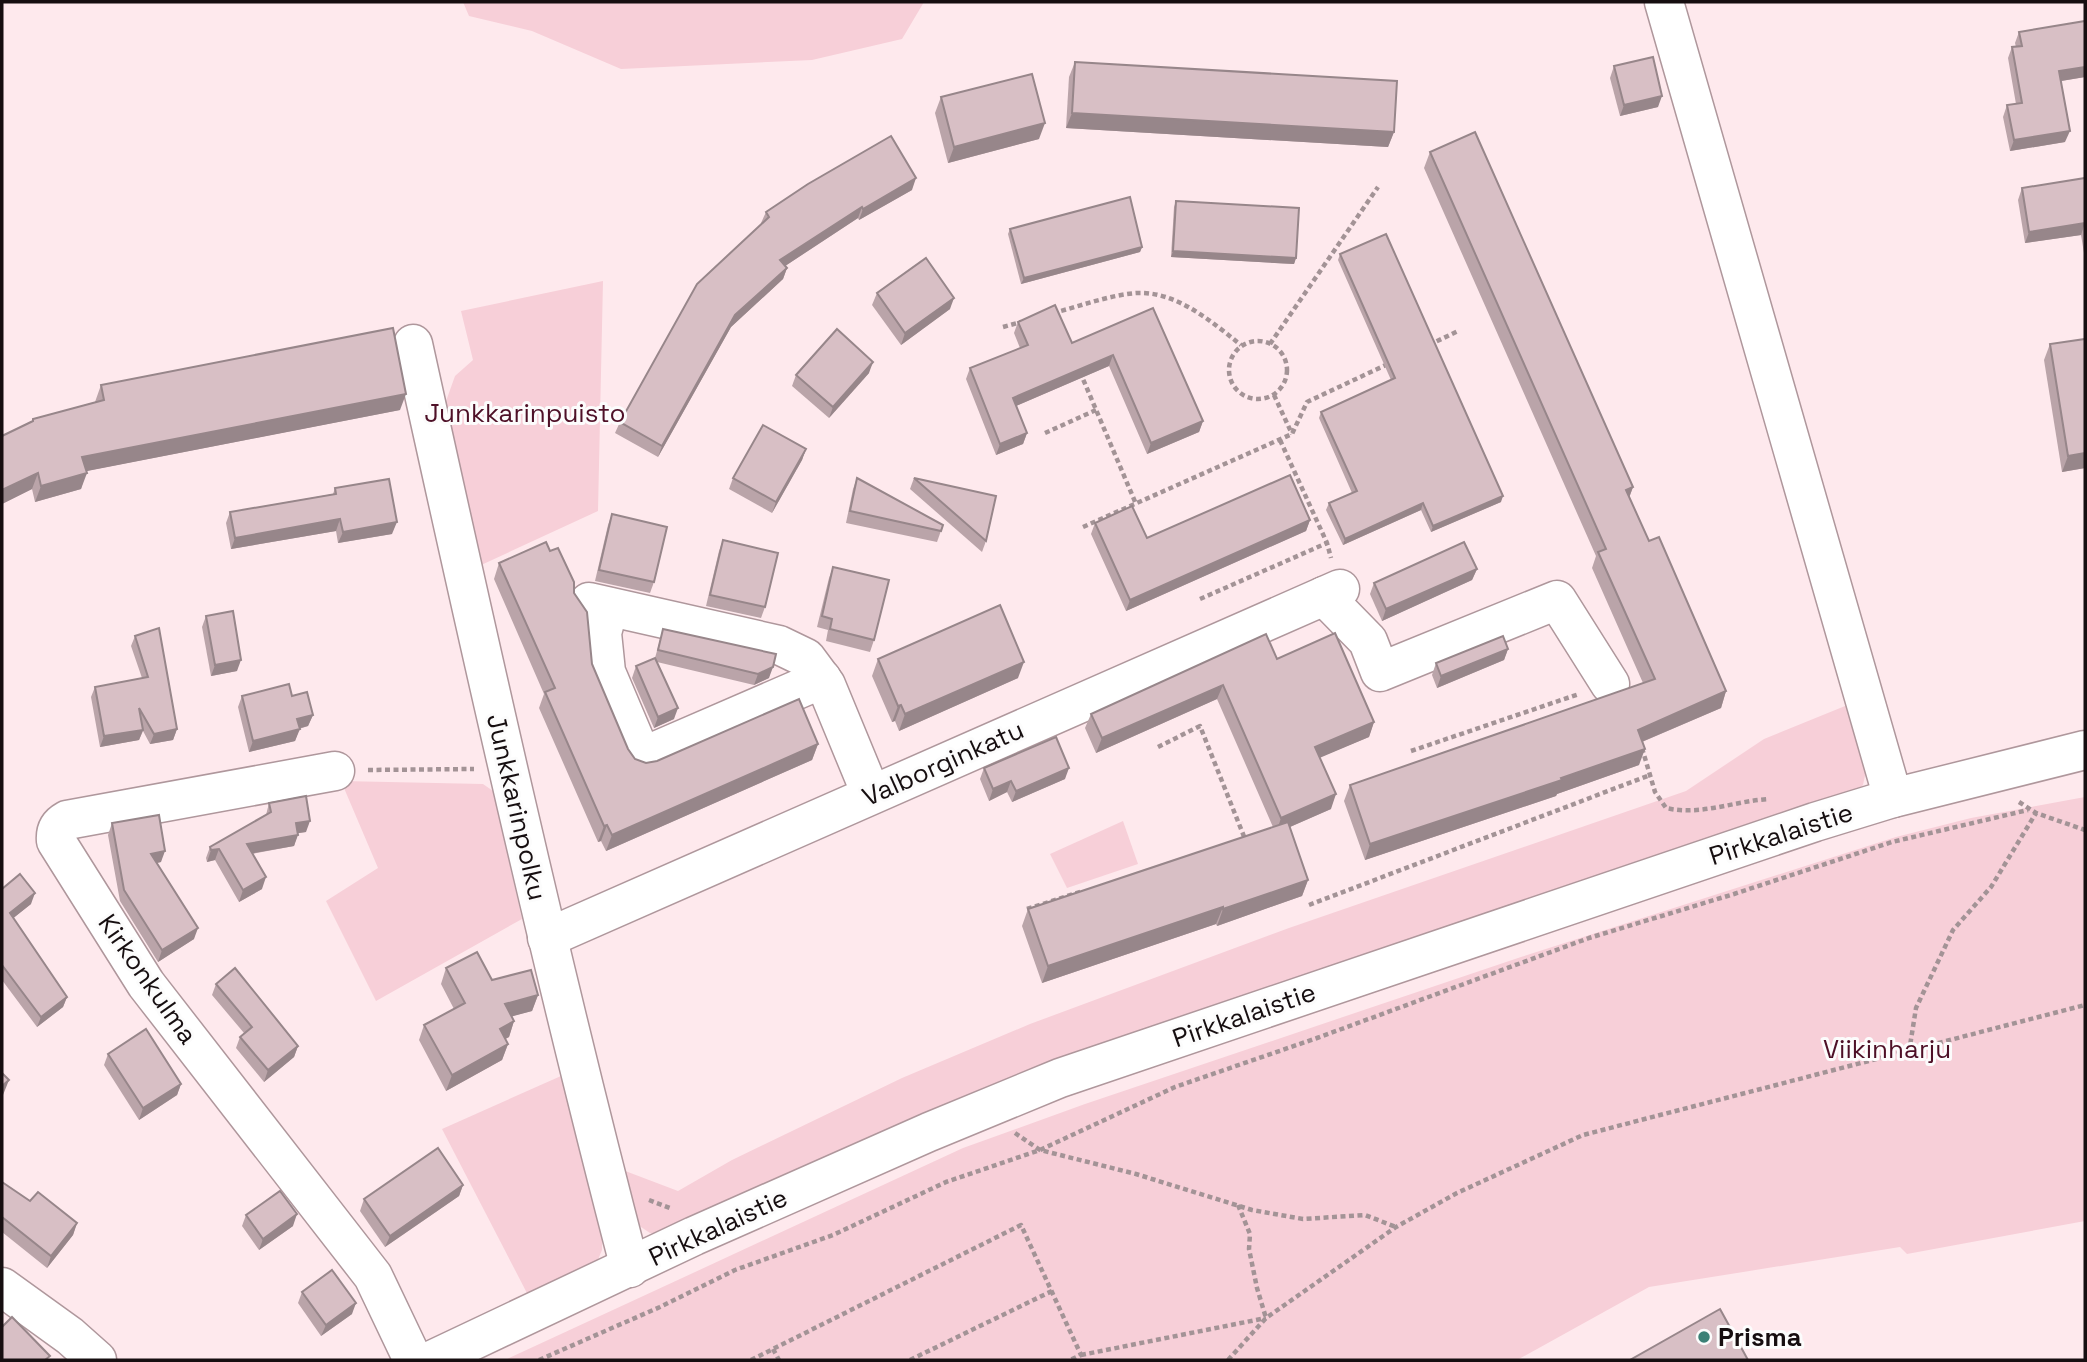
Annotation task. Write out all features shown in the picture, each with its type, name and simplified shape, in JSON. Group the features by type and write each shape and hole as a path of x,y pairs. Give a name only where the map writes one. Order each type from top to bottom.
{"street":[{"path":"1664,2 1893,798"},
{"name":"Junkkarinpolku","path":"413,344 507,768 599,1152 630,1268"},
{"path":"1332,593 1368,641 1380,672 1556,600 1611,684"},
{"name":"Valborginkatu","path":"547,938 1332,593"},
{"path":"822,679 642,757 606,672 599,604 779,645 806,658 822,679 871,794"},
{"name":"Pirkkalaistie","path":"432,1360 694,1236 929,1132 1060,1078 1815,822 1893,798 2085,750"},
{"name":"Kirkonkulma","path":"335,771 67,820 60,824 56,841 146,984 373,1276 413,1360"},
{"path":"2,1287 71,1336 96,1360"}],"path":[{"path":"1270,344 1378,187"},
{"path":"1042,317 1115,296 1151,294 1171,299 1207,318 1241,345"},
{"path":"1003,327 1029,320"},
{"path":"1420,349 1458,331"},
{"path":"1252,341 1270,344 1282,354 1287,364 1287,376 1282,387 1264,400 1241,395 1233,387 1229,376 1229,364 1233,354 1241,345 1252,341"},
{"path":"1076,361 1136,504"},
{"path":"1083,527 1292,434 1307,402 1395,361"},
{"path":"1274,395 1292,434"},
{"path":"1045,433 1096,410"},
{"path":"1280,440 1327,543 1332,593"},
{"path":"1200,599 1327,543"},
{"path":"1411,751 1611,684"},
{"path":"1158,747 1200,726 1246,838 1235,842"},
{"path":"1641,743 1655,792 1666,808 1680,811 1705,810 1753,800 1782,799 1798,807 1815,822"},
{"path":"335,771 507,768"},
{"path":"1309,905 1650,775"},
{"path":"2013,798 2028,810 2085,830"},
{"path":"539,1360 736,1270 834,1235 946,1182 1040,1150 1175,1087 1589,938 1892,842 2028,810"},
{"path":"1909,1052 1916,1008 1953,930 1991,887 2036,813"},
{"path":"1027,909 1090,889"},
{"path":"1228,1360 1266,1318 1396,1227 1457,1193 1583,1135 2085,1005"},
{"path":"1013,1131 1040,1150 1136,1174 1238,1205 1303,1219 1365,1215 1396,1227"},
{"path":"1238,1205 1250,1234 1256,1288 1266,1318"},
{"path":"751,1360 1021,1225 1081,1355"},
{"path":"911,1360 1052,1291"},
{"path":"1070,1360 1081,1355 1266,1318"},
{"path":"773,1349 779,1360"}],"green space":[{"path":"463,2 924,2 902,39 812,60 621,69 532,31 469,16"},
{"name":"Junkkarinpuisto","path":"603,281 598,511 479,566 445,404 455,376 473,360 461,311"},
{"path":"1850,704 1866,771 1863,785 1857,792 664,1235 650,1233 638,1225 620,1169 678,1191 732,1160 902,1078 1030,1024 1289,928 1686,791 1764,739"},
{"path":"341,781 483,784 493,791 522,919 376,1001 326,901 378,868"},
{"name":"Viikinharju","path":"2085,797 2085,1221 1907,1254 1900,1247 1649,1287 1517,1360 505,1360 963,1148 1085,1104 1521,957 1896,837 1971,818"},
{"path":"1123,821 1138,864 1067,888 1050,854"},
{"path":"561,1076 602,1238 602,1250 597,1262 529,1297 442,1129"}],"building":[{"path":"2085,21 2085,67 2059,71 2070,131 2014,140 2007,105 2022,103 2012,47 2022,46 2019,32"},
{"path":"1653,57 1662,96 1624,105 1614,66"},
{"path":"1075,62 1397,81 1394,132 1072,113"},
{"path":"1032,74 1045,123 954,147 941,97"},
{"path":"1475,132 1633,487 1626,490 1649,541 1659,537 1726,691 1638,730 1645,749 1561,778 1562,780 1370,844 1350,785 1655,679 1598,552 1606,549 1430,152"},
{"path":"891,136 916,178 863,209 862,207 780,260 787,268 735,315 662,446 620,422 697,284 769,217 766,212 808,184"},
{"path":"2085,178 2085,223 2029,232 2022,188"},
{"path":"1130,197 1142,247 1024,278 1010,229"},
{"path":"1176,201 1299,208 1296,258 1173,251"},
{"path":"1386,234 1503,496 1433,526 1423,503 1345,539 1329,503 1357,491 1321,412 1395,378 1340,254"},
{"path":"926,258 954,298 905,333 877,293"},
{"path":"1055,305 1072,343 1153,308 1203,421 1151,443 1113,355 1013,398 1027,433 1000,444 970,368 1028,345 1018,322"},
{"path":"393,328 406,394 82,457 87,473 41,486 38,473 2,490 2,436 33,419 104,400 101,385"},
{"path":"837,329 873,362 833,407 796,375"},
{"path":"2085,339 2085,453 2068,456 2050,344"},
{"path":"763,425 806,449 776,502 733,478"},
{"path":"1290,475 1310,520 1130,600 1095,523 1132,506 1147,538"},
{"path":"857,478 943,525 941,531 850,511"},
{"path":"914,478 996,496 986,541"},
{"path":"389,479 397,522 343,532 340,519 235,538 230,512 336,494 335,488"},
{"path":"612,514 667,527 654,582 599,570"},
{"path":"723,540 778,553 765,607 710,595"},
{"path":"546,542 550,551 558,548 574,582 574,593 587,612 592,664 628,749 635,759 646,763 657,761 799,699 818,744 612,835 607,825 604,826 545,692 555,688 499,563"},
{"path":"1464,542 1477,569 1386,609 1374,583"},
{"path":"833,567 889,580 874,640 830,629 832,619 822,616"},
{"path":"1000,605 1024,662 905,714 901,705 898,706 878,659"},
{"path":"233,611 241,660 215,665 206,616"},
{"path":"159,628 177,729 154,734 139,708 143,730 104,736 95,687 148,677 135,636"},
{"path":"663,629 776,654 773,667 758,674 658,650"},
{"path":"1335,633 1374,722 1315,747 1336,794 1281,818 1223,685 1102,738 1091,714 1266,634 1277,659"},
{"path":"1503,636 1508,649 1441,676 1436,663"},
{"path":"655,658 678,708 658,717 636,666"},
{"path":"289,684 292,696 307,692 313,715 297,719 300,729 253,741 242,696"},
{"path":"1056,737 1069,768 1016,791 1011,781 993,789 984,768"},
{"path":"306,796 310,821 296,823 298,835 247,844 266,877 243,890 219,849 211,850 210,847 271,812 269,803"},
{"path":"159,815 165,851 151,854 198,928 162,950 124,890 112,823"},
{"path":"1288,822 1308,880 1048,966 1028,909"},
{"path":"20,874 35,893 10,913 67,997 41,1017 2,965 2,889"},
{"path":"477,952 492,980 531,970 538,995 505,1004 514,1021 500,1029 508,1044 452,1075 424,1025 465,1003 446,968"},
{"path":"235,968 298,1046 268,1070 240,1037 252,1027 216,984"},
{"path":"146,1029 181,1084 143,1108 108,1054"},
{"path":"2,1073 9,1080 2,1086"},
{"path":"438,1148 463,1185 390,1236 364,1199"},
{"path":"2,1182 30,1201 38,1192 77,1223 51,1256 2,1217"},
{"path":"280,1191 297,1214 263,1239 246,1215"},
{"path":"332,1270 356,1303 326,1325 302,1292"},
{"name":"Prisma","path":"1720,1309 1748,1360 1630,1360"},
{"path":"12,1317 50,1356 45,1360 2,1360 2,1327"}],"place":[{"name":"Prisma","path":"1704,1337"}]}
